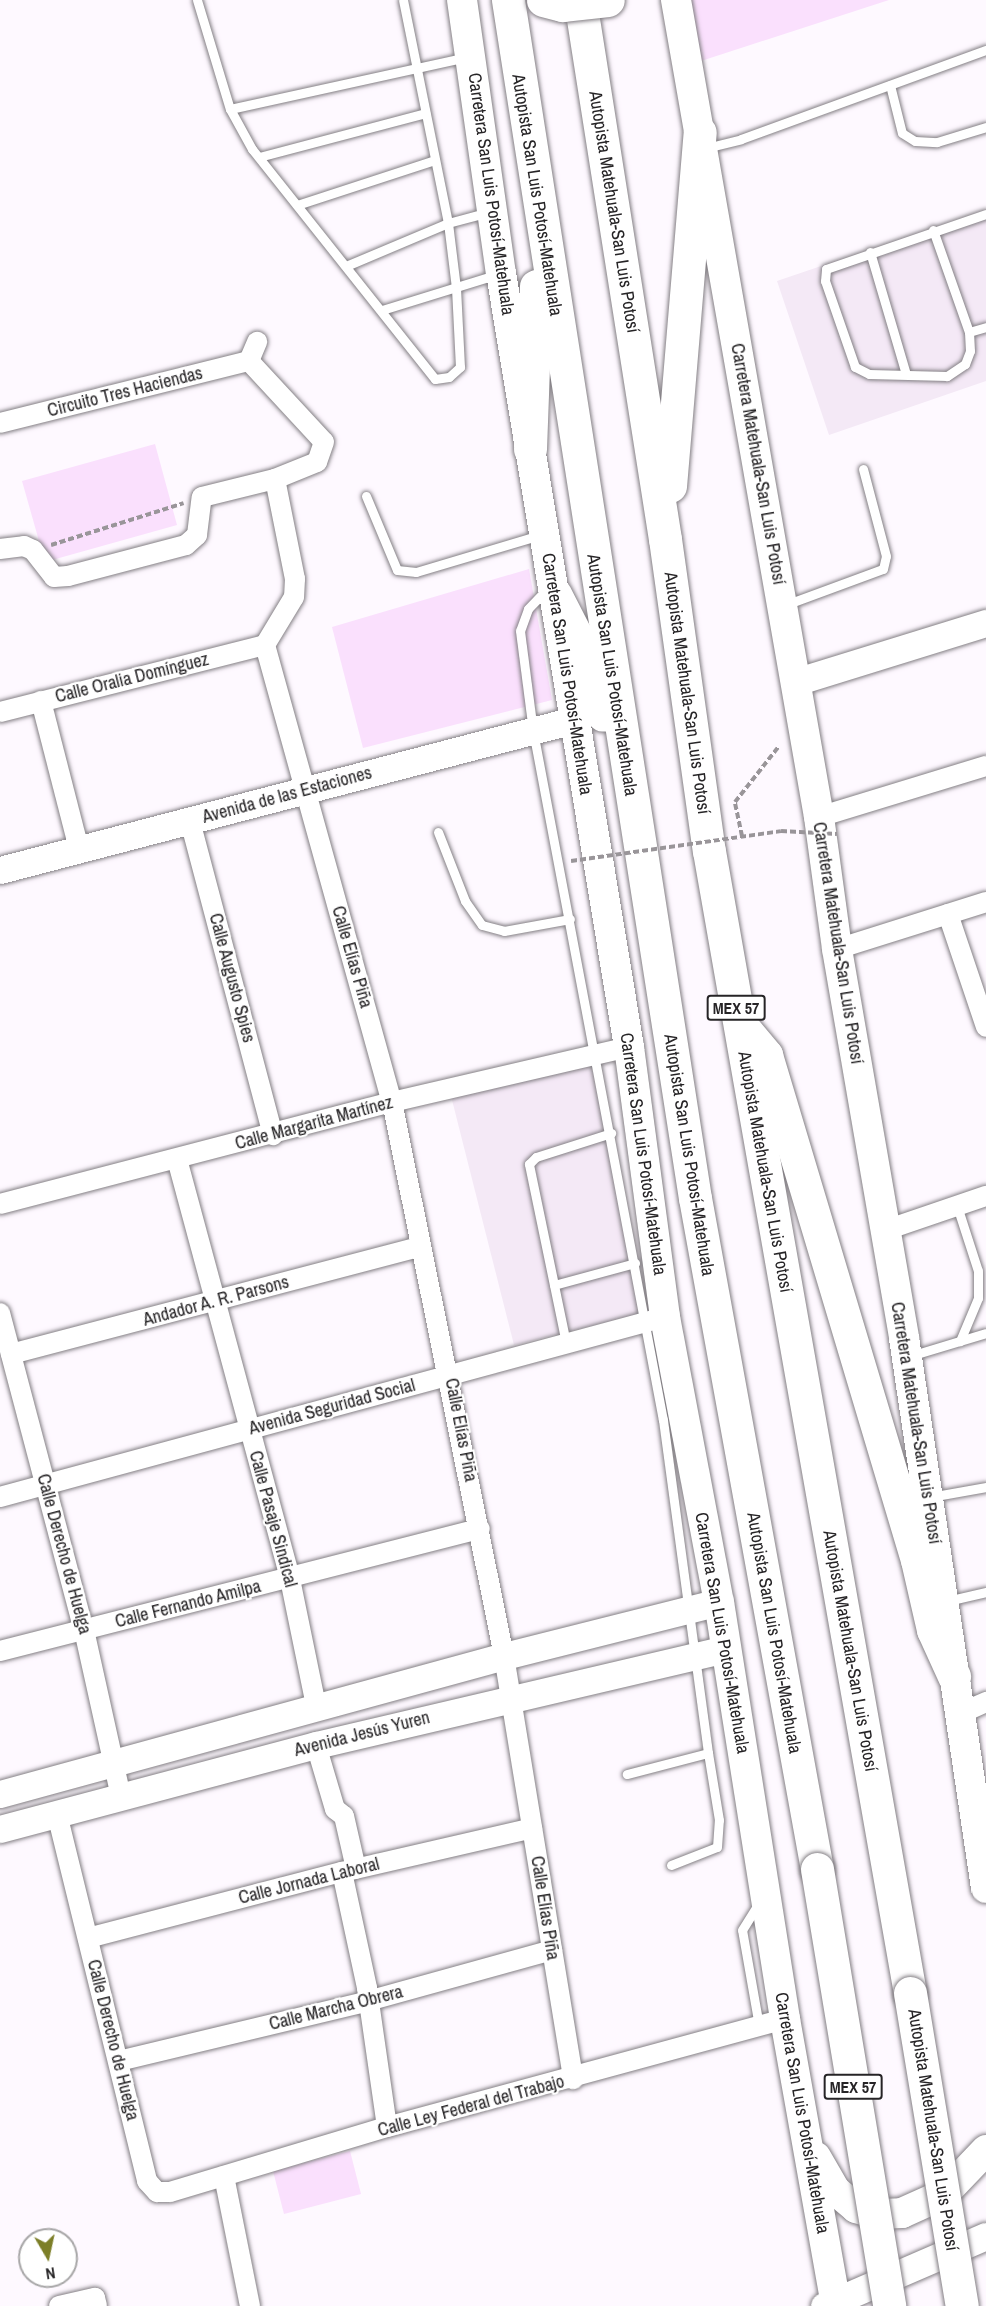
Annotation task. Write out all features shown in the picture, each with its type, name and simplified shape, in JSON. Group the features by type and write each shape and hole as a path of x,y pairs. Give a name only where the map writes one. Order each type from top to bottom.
{"highway":[{"name":"Autopista San Luis Potosí-Matehuala","path":"508,0 538,212 695,1198 817,1869 889,2306"},
{"path":"543,0 562,5 590,6"},
{"name":"Autopista Matehuala-San Luis Potosí","path":"590,6 709,852 910,1993 962,2306"},
{"path":"665,538 702,140"},
{"path":"530,449 538,212"},
{"path":"554,588 576,635 632,801"},
{"path":"738,1023 765,1055 917,1560 933,1630 954,1676"}],"main road":[{"name":"Carretera San Luis Potosí-Matehuala","path":"462,0 491,211 629,1047 655,1319 691,1454 719,1602 765,1894 772,2023 805,2139 832,2304"},
{"name":"Carretera Matehuala-San Luis Potosí","path":"676,0 795,682 828,826 837,950 886,1230 986,1888"},
{"path":"663,1420 691,1454"},
{"path":"805,2139 836,2191 856,2208 878,2214 902,2213 945,2194 986,2150"}],"street":[{"path":"0,549 24,546 33,550 54,577 68,576 186,545 197,535 202,497 275,479 317,462 324,442 249,361 257,342"},
{"name":"Circuito Tres Haciendas","path":"0,423 249,361"},
{"path":"275,479 295,579 294,597 265,645 306,790"},
{"path":"795,682 986,623"},
{"name":"Calle Oralia Domínguez","path":"0,712 265,645"},
{"path":"41,701 79,849"},
{"name":"Avenida de las Estaciones","path":"0,870 574,720"},
{"path":"828,826 986,766"},
{"name":"Calle Elías Piña","path":"306,790 392,1102 420,1247 450,1375 504,1656 508,1698 573,2079"},
{"name":"Calle Augusto Spies","path":"190,821 273,1135"},
{"path":"837,950 986,902"},
{"path":"948,914 986,1027"},
{"name":"Calle Margarita Martínez","path":"0,1204 273,1135 392,1102 596,1052 629,1047"},
{"name":"Calle Pasaje Sindical","path":"177,1159 290,1579 316,1706"},
{"path":"886,1230 986,1196"},
{"name":"Andador A. R. Parsons","path":"11,1354 420,1247"},
{"name":"Calle Derecho de Huelga","path":"0,1312 84,1630 121,1797"},
{"name":"Avenida Seguridad Social","path":"0,1497 655,1319"},
{"name":"Calle Fernando Amilpa","path":"0,1651 480,1529"},
{"name":"Avenida Jesús Yuren","path":"0,1794 316,1706 719,1602"},
{"name":"Avenida Jesús Yuren","path":"0,1829 316,1745 508,1698 726,1649"},
{"path":"959,1714 986,1702"},
{"path":"316,1745 335,1809 344,1816 349,1870 387,2127"},
{"name":"Calle Derecho de Huelga","path":"57,1814 147,2181 157,2192"},
{"name":"Calle Jornada Laboral","path":"88,1938 349,1870 532,1828"},
{"name":"Calle Marcha Obrera","path":"119,2061 368,2001 552,1950"},
{"name":"Calle Ley Federal del Trabajo","path":"157,2192 170,2192 387,2127 573,2079 772,2023"},
{"path":"224,2176 250,2306"},
{"path":"832,2304 986,2236"},
{"path":"870,2306 986,2253"},
{"path":"59,2306 96,2302"}],"lane":[{"path":"196,0 231,109 259,157 435,379 449,377 460,368 456,288 448,223 414,66 403,0"},
{"path":"702,140 890,85 986,50"},
{"path":"231,109 414,66 471,56"},
{"path":"890,85 902,133 915,141 937,142 986,127"},
{"path":"259,157 424,113"},
{"path":"297,205 435,160"},
{"path":"346,266 448,223 491,211"},
{"path":"933,230 969,332 970,351 965,364 947,375 869,374 855,367 825,281 826,269 933,230 986,214"},
{"path":"870,252 906,374"},
{"path":"382,310 501,273"},
{"path":"969,332 986,327"},
{"path":"782,606 883,569 886,556 863,470"},
{"path":"366,496 397,570 416,572 545,534"},
{"path":"554,588 528,609 520,631 533,731 596,1052 634,1263 655,1319 663,1420 719,1820 717,1847 671,1865"},
{"path":"438,832 465,901 482,925 504,931 570,919"},
{"path":"566,1343 530,1164 536,1157 611,1133"},
{"path":"957,1206 978,1271 978,1298 960,1341"},
{"path":"554,1285 634,1263"},
{"path":"905,1358 986,1333"},
{"path":"928,1498 986,1487"},
{"path":"944,1602 986,1592"},
{"path":"627,1774 708,1753"}],"path":[{"path":"33,550 202,497"},
{"path":"742,836 735,802 779,746"},
{"path":"571,861 828,826"}],"shaded area":[{"path":"687,0 889,0 698,62"},
{"path":"986,210 986,381 829,435 777,281"},
{"path":"155,444 177,525 45,562 22,481"},
{"path":"529,569 552,700 363,748 332,627"},
{"path":"591,1065 644,1313 514,1345 451,1096"},
{"path":"350,2151 361,2194 284,2214 273,2171"}]}
